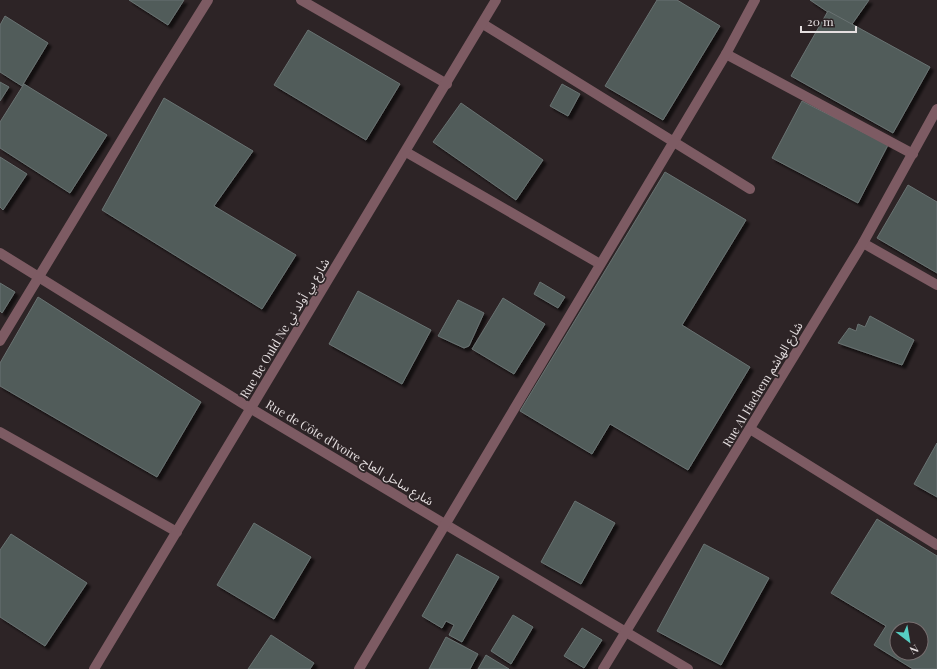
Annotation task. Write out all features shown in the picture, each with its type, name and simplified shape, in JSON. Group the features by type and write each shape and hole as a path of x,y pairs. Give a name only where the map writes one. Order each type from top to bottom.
{"street":[{"path":"0,341 208,0"},
{"path":"301,0 447,84"},
{"name":"Rue Be Ould Ne شارع بي أولد ني","path":"94,669 250,408 447,84 496,0"},
{"path":"359,669 726,54 756,0"},
{"path":"483,24 750,189"},
{"path":"726,54 913,154"},
{"name":"Rue Al Hachem شارع الهاشم","path":"604,669 625,632 863,243 937,109"},
{"path":"406,152 600,264"},
{"path":"863,243 937,285"},
{"name":"Rue de Côte d'Ivoire شارع ساحل العاج","path":"0,253 250,408 688,669"},
{"path":"750,429 937,545"},
{"path":"0,432 177,532"}],"building":[{"path":"129,0 184,0 168,25"},
{"path":"657,0 677,0 720,26 663,120 605,86"},
{"path":"810,0 869,0 850,27"},
{"path":"828,11 930,67 893,133 791,76"},
{"path":"5,16 48,43 22,86 0,72 0,25"},
{"path":"308,30 400,84 366,140 274,85"},
{"path":"0,82 9,87 0,101"},
{"path":"24,84 107,135 70,193 0,148 0,122"},
{"path":"562,84 580,94 568,116 550,106"},
{"path":"164,98 253,151 214,206 296,255 262,309 102,210"},
{"path":"802,101 888,145 858,203 772,158"},
{"path":"461,103 543,160 516,200 433,142"},
{"path":"0,157 27,174 3,210 0,207"},
{"path":"665,172 746,220 682,325 750,367 688,470 610,424 592,454 520,411"},
{"path":"908,185 937,202 937,273 877,238"},
{"path":"540,282 565,297 558,308 534,294"},
{"path":"0,283 15,292 2,313 0,311"},
{"path":"358,291 431,330 402,384 329,344"},
{"path":"38,297 201,402 157,477 0,386 0,363"},
{"path":"503,298 545,324 514,374 472,349"},
{"path":"458,300 484,313 469,346 464,348 438,336"},
{"path":"870,316 914,340 902,365 838,343 849,328 856,331 858,324 865,327"},
{"path":"937,443 937,497 914,484"},
{"path":"575,501 615,523 581,584 541,562"},
{"path":"877,519 937,556 937,669 913,669 900,661 929,661 929,621 889,621 889,654 874,645 886,626 831,593"},
{"path":"254,523 311,557 274,619 217,585"},
{"path":"11,534 87,583 45,646 0,617 0,550"},
{"path":"704,544 769,578 721,665 657,631"},
{"path":"457,554 499,577 462,642 449,635 454,625 446,621 442,628 422,616"},
{"path":"513,615 533,627 511,664 491,651"},
{"path":"582,628 602,640 584,668 564,656"},
{"path":"271,635 314,663 310,669 248,669"},
{"path":"446,637 478,654 470,669 429,669"},
{"path":"486,655 509,669 478,669"}]}
